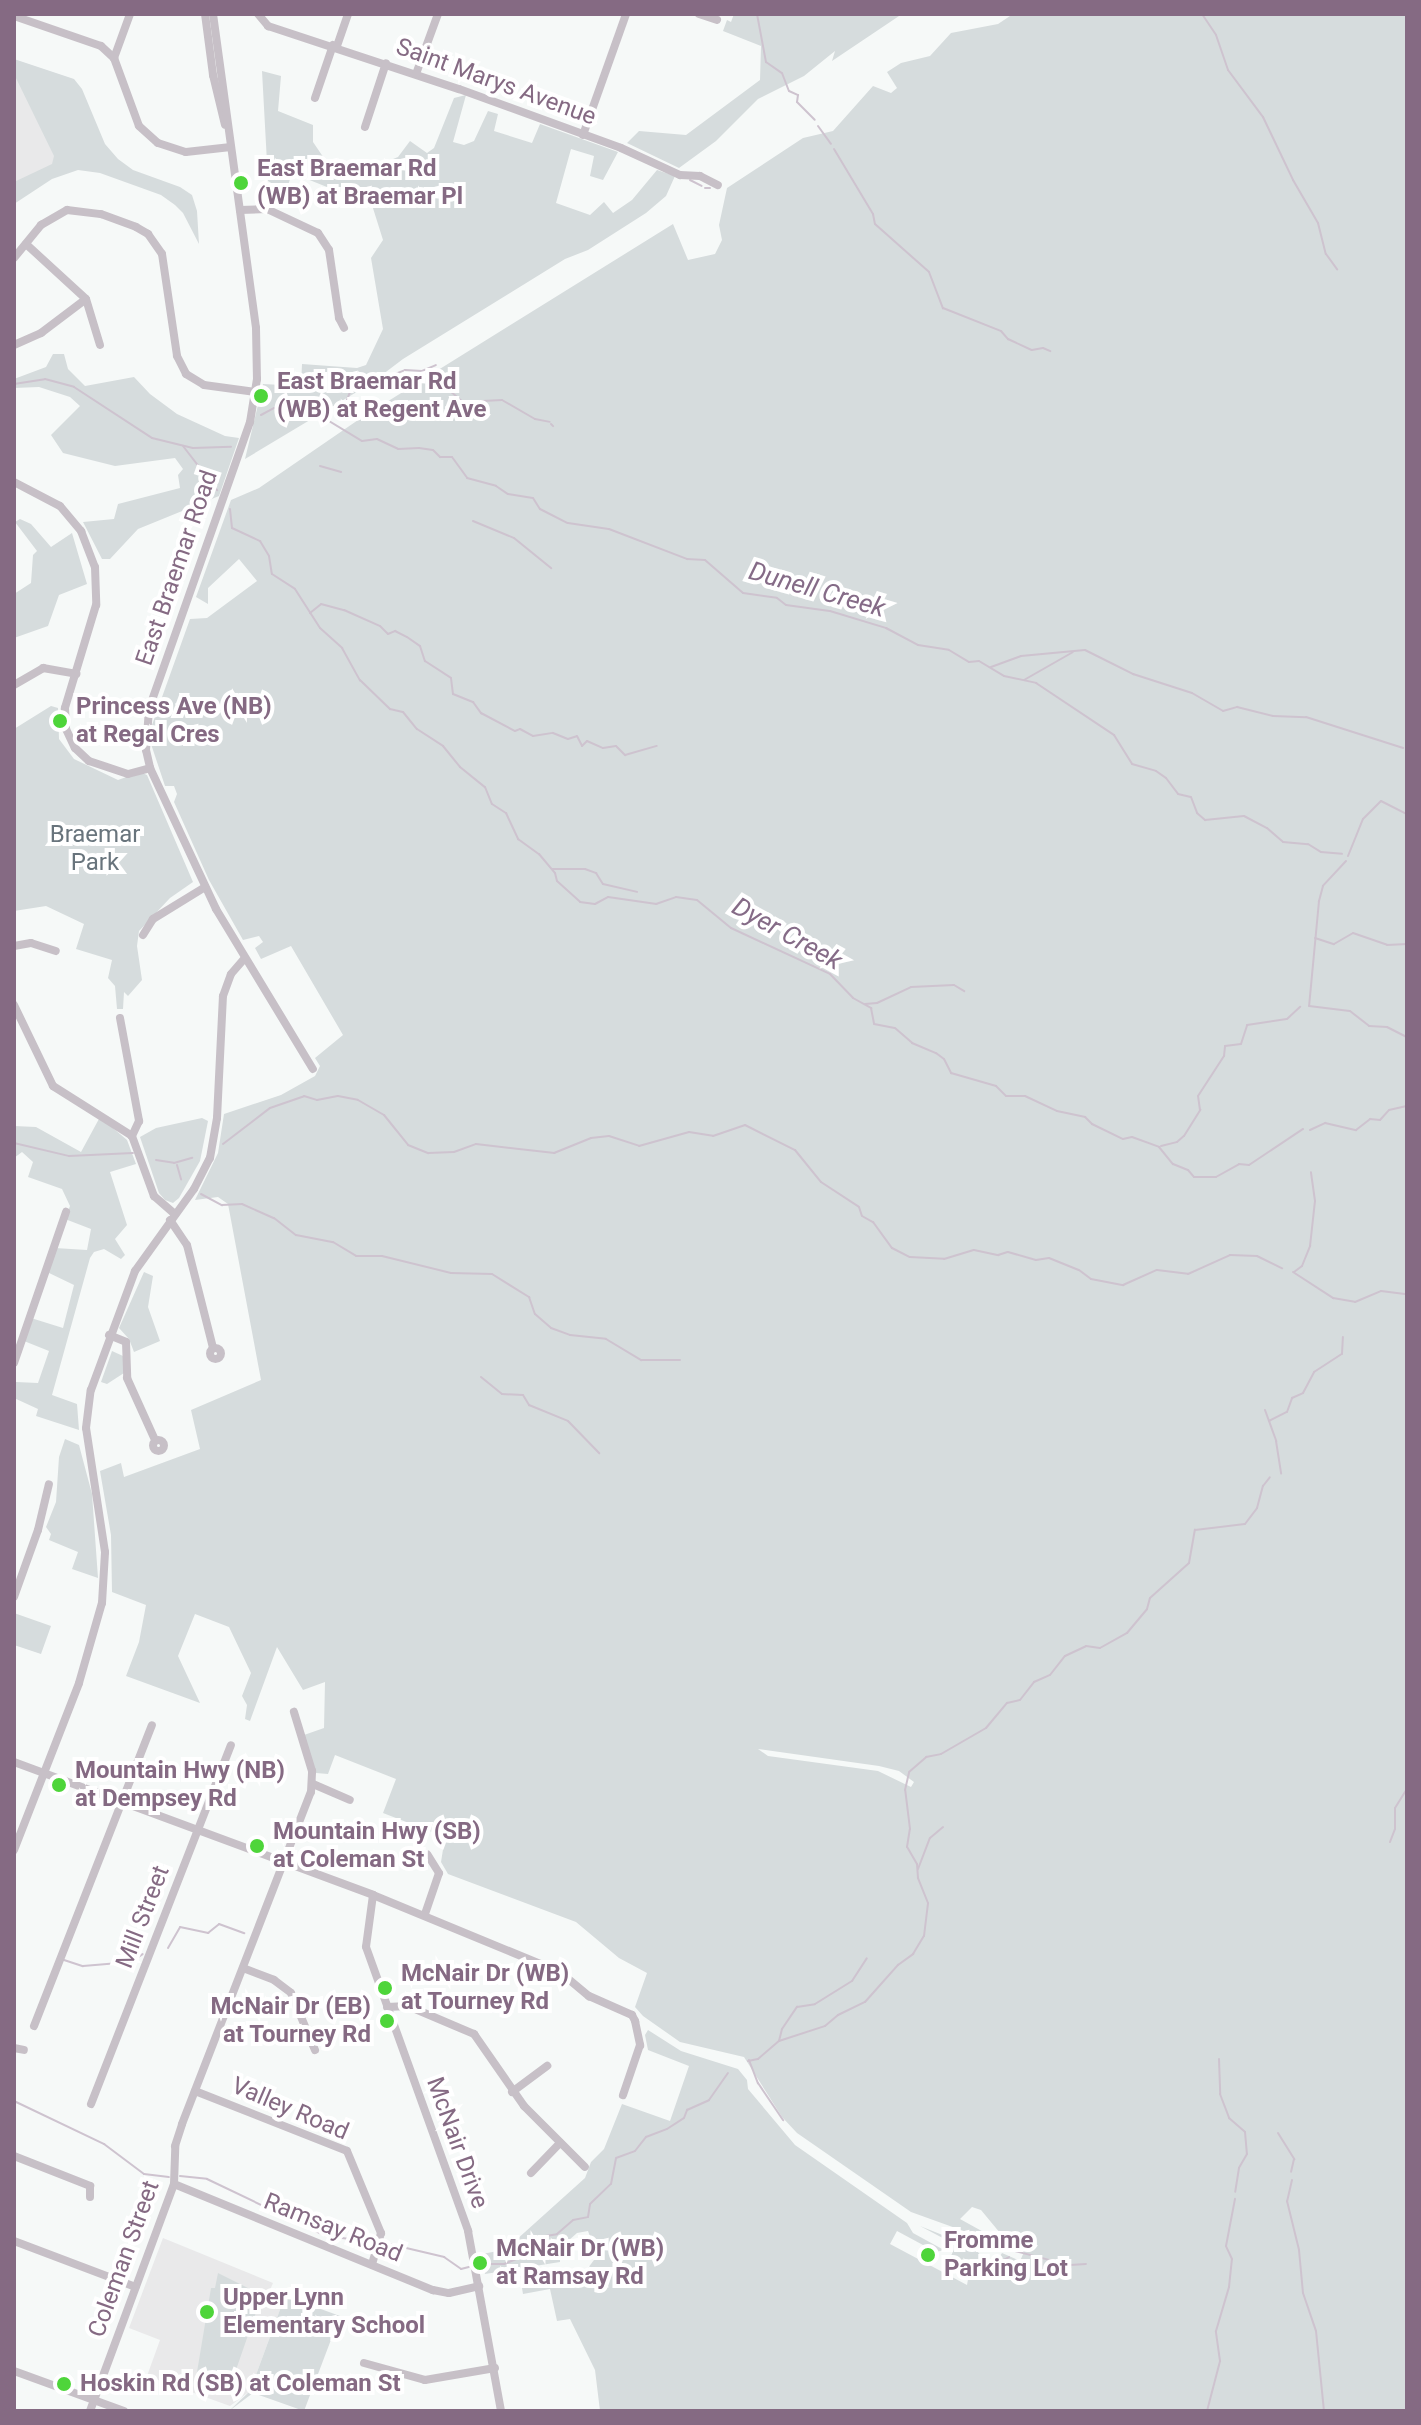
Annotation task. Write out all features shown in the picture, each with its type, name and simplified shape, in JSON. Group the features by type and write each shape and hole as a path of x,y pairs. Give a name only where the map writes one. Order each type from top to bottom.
{"street":[{"path":"39,25 42,14"},
{"path":"114,58 130,14"},
{"name":"East Braemar Road","path":"205,14 213,75 231,147 258,341 256,392 250,422 149,709 145,729 150,768 205,887 313,1069"},
{"name":"East Braemar Road","path":"213,14 229,137"},
{"path":"315,98 348,14"},
{"path":"416,74 438,14"},
{"path":"583,135 626,14"},
{"path":"699,14 717,20"},
{"path":"14,16 101,46 114,58 139,126 158,143 186,152 231,147"},
{"name":"Saint Marys Avenue","path":"259,16 268,26 386,63 583,135 680,175 700,176 718,185"},
{"path":"365,127 386,63"},
{"path":"240,210 267,209 291,218 313,228 334,248 339,318 344,328"},
{"path":"14,258 41,225 67,210 101,214 148,234 162,254 177,356 186,374 204,385 256,392"},
{"path":"26,244 78,288 86,299 100,345"},
{"path":"14,345 41,333 86,299"},
{"path":"14,482 60,506 81,531 92,558 97,580 96,605 65,708 66,729 75,748 89,761 119,773 150,768"},
{"path":"14,685 43,668 76,674"},
{"path":"143,935 153,919 205,887"},
{"path":"14,946 31,943 56,951"},
{"path":"14,1850 92,1644 102,1603 105,1552 87,1419 91,1390 135,1271 194,1189 210,1158 217,1118 223,996 231,974 245,958"},
{"path":"14,1005 53,1086 132,1136 154,1196 173,1217 187,1245 213,1348"},
{"path":"120,1018 139,1121 132,1136"},
{"path":"14,1363 66,1212"},
{"path":"109,1335 126,1342 127,1378 155,1440"},
{"path":"14,1597 38,1530 49,1484"},
{"path":"294,1712 313,1784 350,1800"},
{"path":"34,2026 152,1725"},
{"name":"Mill Street","path":"91,2104 231,1745"},
{"path":"14,1762 425,1914 547,1966 593,1998 632,2015 640,2045 623,2095"},
{"name":"Coleman Street","path":"90,2411 174,2184 175,2146 313,1784"},
{"path":"425,1914 439,1873 427,1854"},
{"name":"McNair Drive","path":"373,1895 366,1947 468,2231 501,2411"},
{"path":"243,1968 274,1980 291,1993 315,2050"},
{"path":"387,2007 408,2006 466,2028 485,2045 512,2092 585,2167"},
{"path":"512,2092 547,2066"},
{"name":"Valley Road","path":"195,2091 347,2151 381,2233 372,2265"},
{"path":"531,2173 560,2143"},
{"path":"14,2156 90,2186 90,2197"},
{"name":"Ramsay Road","path":"174,2184 438,2291 479,2286"},
{"path":"14,2241 136,2287"},
{"path":"364,2363 425,2380 495,2368"},
{"path":"14,2371 124,2411"}],"shaded area":[{"path":"14,71 58,163 14,187"},
{"name":"Upper Lynn Elementary School","path":"163,2238 273,2283 270,2290 285,2296 250,2391 230,2406 147,2376 160,2340 129,2328"}],"green space":[{"path":"734,14 902,14 832,61 835,51 804,76 758,99 716,141 679,168 627,143 639,131 686,135 760,80 761,46 723,31 727,20 731,22"},
{"path":"1013,14 1407,14 1407,2411 600,2411 595,2370 570,2319 557,2321 550,2289 523,2294 520,2276 566,2281 582,2276 597,2256 588,2231 577,2233 568,2241 560,2252 560,2262 485,2274 482,2254 498,2251 515,2241 585,2178 591,2162 604,2149 622,2104 670,2121 689,2066 648,2050 645,2035 648,2030 681,2051 738,2069 747,2080 748,2089 795,2145 907,2223 913,2233 944,2250 936,2252 897,2231 890,2244 967,2285 970,2268 950,2258 956,2245 920,2226 975,2248 986,2263 997,2261 1002,2253 1020,2261 1024,2252 1010,2245 981,2210 972,2207 960,2219 998,2240 997,2243 911,2212 797,2133 782,2117 744,2057 680,2042 643,2016 635,2007 647,1973 619,1958 576,1922 448,1874 441,1862 445,1837 383,1813 396,1779 335,1755 328,1774 316,1773 304,1735 324,1728 325,1682 303,1690 277,1647 250,1721 245,1719 247,1705 242,1696 251,1673 229,1627 195,1614 178,1656 200,1703 126,1676 139,1642 146,1605 112,1592 111,1535 100,1471 121,1463 124,1477 200,1449 191,1410 261,1380 228,1204 218,1197 195,1200 218,1153 224,1114 281,1095 315,1076 320,1066 315,1058 343,1035 291,946 261,959 255,948 263,942 259,936 243,940 209,880 174,802 177,794 174,786 165,786 151,744 152,725 190,619 207,618 257,581 239,559 208,588 208,604 196,597 231,500 259,488 361,418 673,224 688,260 715,254 722,240 719,225 727,188 803,138 833,131 873,86 891,93 897,88 887,72 901,63 930,56 951,33 998,24","holes":["758,1749 899,1771 914,1782 911,1787 878,1771 768,1756"]},
{"path":"14,59 74,79 82,89 105,144 118,159 133,170 180,187 192,195 197,211 199,244 183,213 175,205 161,195 100,173 78,170 52,179 14,204 14,182 52,164 54,156 14,74"},
{"path":"262,71 281,76 278,111 313,125 313,142 330,167 366,170 398,157 410,141 427,153 434,148 454,98 466,95 453,142 464,145 474,141 488,111 498,114 494,131 532,143 540,124 618,152 603,180 590,176 594,156 571,149 556,203 590,215 604,202 613,213 632,200 657,170 675,176 666,196 646,213 588,250 565,259 403,359 370,384 245,459 263,384 301,386 302,364 357,368 366,365 383,329 371,258 383,240 372,205 292,173 281,207 272,203 276,186 268,181"},
{"path":"53,354 64,354 68,369 85,386 134,377 150,394 177,414 225,436 239,438 219,496 138,529 110,559 102,559 83,522 114,519 118,504 180,488 178,475 183,469 175,458 115,466 63,453 51,435 80,406 70,397 39,387 14,388 14,379 46,367"},
{"path":"20,519 31,524 51,547 72,533 87,584 59,595 48,626 14,638 14,594 31,583 33,555 37,551 15,522"},
{"name":"Braemar Park","path":"51,706 58,708 59,739 74,759 118,780 140,772 147,775 193,882 170,898 139,931 137,946 142,980 128,996 124,992 123,1009 117,1009 115,986 108,978 112,960 76,949 84,924 46,906 14,911 14,729"},
{"path":"100,1117 127,1140 136,1164 110,1172 127,1225 115,1239 125,1255 121,1259 104,1249 94,1252 90,1258 52,1395 77,1404 79,1430 36,1416 38,1409 14,1398 16,1382 38,1383 49,1351 24,1341 31,1318 63,1328 74,1285 47,1272 55,1248 87,1250 91,1229 65,1219 70,1206 62,1189 28,1177 33,1162 22,1152 14,1158 14,1126 36,1127 81,1152"},
{"path":"202,1118 208,1121 200,1161 179,1198 173,1203 165,1200 159,1193 140,1137 156,1128"},
{"path":"144,1272 153,1276 148,1307 160,1341 134,1352 129,1339 119,1328"},
{"path":"112,1351 123,1356 124,1373 107,1384 101,1382"},
{"path":"65,1439 79,1445 92,1494 98,1578 72,1569 78,1552 49,1540 51,1534 46,1527 56,1502 59,1457"},
{"path":"14,1613 51,1626 41,1654 14,1645"},
{"path":"218,2273 262,2295 229,2390 199,2381 197,2372 211,2288 215,2288"},
{"path":"285,2296 340,2316 304,2411 253,2393 229,2411 250,2391"}],"waterway":[{"path":"757,14 766,62 782,73 789,91 798,95 797,102 815,120"},
{"path":"1202,14 1216,35 1228,70 1263,117 1318,223 1326,254 1337,269"},
{"path":"818,126 831,144"},
{"path":"834,149 873,214 875,224 929,272 943,308 1001,331 1008,339 1032,350 1043,348 1050,351"},
{"path":"690,180 702,186"},
{"path":"705,188 710,188"},
{"path":"340,418 350,392 405,370 422,371 436,365"},
{"path":"422,371 440,383"},
{"path":"14,384 45,379 74,387 152,438 193,448 231,447"},
{"path":"442,384 463,402 502,400 535,419 550,422"},
{"name":"Dunell Creek","path":"261,415 274,408 301,404 362,441 377,439 398,449 433,450 440,457 452,457 467,478 496,486 508,494 533,498 540,509 568,523 609,529 687,559 705,560 743,593 777,598 786,605 830,611 886,628 918,645 949,650 969,662 979,661 1004,676 1036,683 1114,735 1132,764 1156,771 1178,794 1191,797 1197,813 1205,820 1244,816 1267,828 1283,842 1308,844 1321,852 1342,854"},
{"path":"183,446 217,490"},
{"path":"320,466 341,472"},
{"name":"Dyer Creek","path":"230,509 232,528 260,541 269,556 272,574 295,589 320,628 342,648 360,680 390,709 403,712 417,729 443,746 460,767 485,787 492,804 506,813 518,839 539,854 555,873 557,881 580,902 595,904 608,897 656,904 676,897 697,900 731,928 830,974 853,998 871,1008 874,1024 895,1028 912,1043 936,1053 944,1059 951,1073 996,1086 1006,1096 1025,1096 1057,1111 1085,1117 1092,1124 1123,1139 1132,1137 1159,1147 1173,1164 1188,1170 1194,1177 1216,1177 1239,1164 1249,1165 1303,1129"},
{"path":"473,521 514,538 551,568"},
{"path":"310,613 321,604 344,610 380,626 388,634 395,631 407,637 420,646 425,661 451,678 453,694 473,702 481,713 515,731 520,729 533,736 553,733 568,739 577,736 582,746 587,741 603,748 616,746 625,755 657,746"},
{"path":"991,667 1021,656 1085,650 1133,674 1192,693 1223,711 1237,707 1273,716 1306,717 1403,748"},
{"path":"1024,680 1073,652"},
{"path":"1348,856 1363,819 1381,801 1407,814"},
{"path":"1346,861 1323,886 1319,901 1309,1006 1350,1011 1369,1026 1387,1027 1407,1037"},
{"path":"552,869 585,869 596,873 603,884 637,892"},
{"path":"1315,938 1334,944 1353,933 1387,945 1407,944"},
{"path":"865,1004 877,1003 911,987 954,985 964,991"},
{"path":"1161,1146 1177,1142 1184,1136 1200,1110 1198,1096 1224,1056 1225,1046 1241,1044 1247,1025 1287,1019 1300,1007"},
{"path":"223,1144 270,1108 304,1096 317,1100 338,1096 358,1100 384,1115 408,1145 428,1153 454,1152 476,1144 554,1153 591,1138 609,1136 639,1146 689,1132 713,1136 745,1125 795,1150 821,1182 859,1207 862,1216 873,1222 892,1248 910,1257 944,1259 974,1250 998,1255 1008,1252 1036,1260 1049,1258 1079,1270 1091,1279 1123,1285 1157,1270 1188,1274 1230,1255 1257,1256 1282,1268"},
{"path":"1310,1130 1325,1123 1356,1130 1370,1119 1380,1120 1389,1110 1407,1106"},
{"path":"14,1143 69,1156 133,1153"},
{"path":"156,1160 174,1163 192,1158"},
{"path":"177,1165 181,1179"},
{"path":"1294,1272 1302,1266 1310,1246 1315,1201 1311,1172"},
{"path":"201,1194 222,1205 242,1204 274,1218 296,1235 333,1242 356,1256 382,1256 451,1273 492,1274 529,1297 535,1314 551,1328 570,1335 606,1339 641,1360 680,1360"},
{"path":"1293,1272 1333,1298 1355,1302 1381,1291 1407,1294"},
{"path":"1269,1421 1287,1412 1292,1398 1303,1393 1314,1372 1342,1354 1343,1337"},
{"path":"481,1377 502,1394 523,1395 529,1405 568,1421 599,1453"},
{"path":"1265,1410 1276,1441 1281,1474"},
{"path":"748,2061 758,2059 779,2041 825,2026 838,2015 865,2002 898,1965 913,1954 924,1936 928,1903 918,1878 917,1864 907,1847 910,1829 905,1790 909,1772 926,1757 941,1754 986,1728 1007,1703 1020,1700 1034,1682 1050,1675 1065,1656 1086,1646 1100,1648 1127,1633 1147,1609 1150,1598 1189,1563 1195,1530 1245,1524 1257,1508 1263,1486 1270,1477"},
{"path":"1390,1842 1395,1829 1395,1808 1407,1789"},
{"path":"918,1869 930,1838 943,1827"},
{"path":"168,1948 180,1927 208,1933 219,1924 244,1933"},
{"path":"64,1960 83,1966 131,1962 143,1954"},
{"path":"779,2041 782,2029 797,2007 815,2004 852,1981 867,1958"},
{"path":"1219,2059 1220,2094 1229,2118 1245,2132 1247,2154 1239,2168 1235,2192"},
{"path":"749,2060 758,2083 783,2120"},
{"path":"483,2264 504,2264 519,2258 533,2238 557,2234 573,2220 588,2217 590,2204 611,2184 616,2158 635,2151 646,2137 667,2129 684,2118 687,2110 709,2100 728,2073"},
{"path":"14,2101 104,2144 144,2174 169,2177"},
{"path":"1278,2133 1294,2159 1291,2172"},
{"path":"180,2176 207,2179 326,2236 374,2242"},
{"path":"1292,2180 1287,2201 1299,2250 1303,2293 1316,2331 1324,2411"},
{"path":"1207,2411 1220,2361 1216,2331 1229,2287 1232,2259 1226,2246 1235,2199"},
{"path":"385,2243 444,2257 461,2269 469,2267"},
{"path":"1015,2251 1065,2264"},
{"path":"998,2279 994,2265 1009,2257"},
{"path":"1070,2265 1086,2264"}],"place":[{"name":"East Braemar Rd (WB) at Braemar Pl","path":"241,183"},
{"name":"East Braemar Rd (WB) at Regent Ave","path":"261,396"},
{"name":"Princess Ave (NB) at Regal Cres","path":"60,721"},
{"name":"Mountain Hwy (NB) at Dempsey Rd","path":"59,1785"},
{"name":"Mountain Hwy (SB) at Coleman St","path":"257,1846"},
{"name":"McNair Dr (WB) at Tourney Rd","path":"385,1988"},
{"name":"McNair Dr (EB) at Tourney Rd","path":"387,2021"},
{"name":"Fromme Parking Lot","path":"928,2255"},
{"name":"McNair Dr (WB) at Ramsay Rd","path":"480,2263"},
{"name":"Upper Lynn Elementary School","path":"207,2312"},
{"name":"Hoskin Rd (SB) at Coleman St","path":"64,2384"}]}
